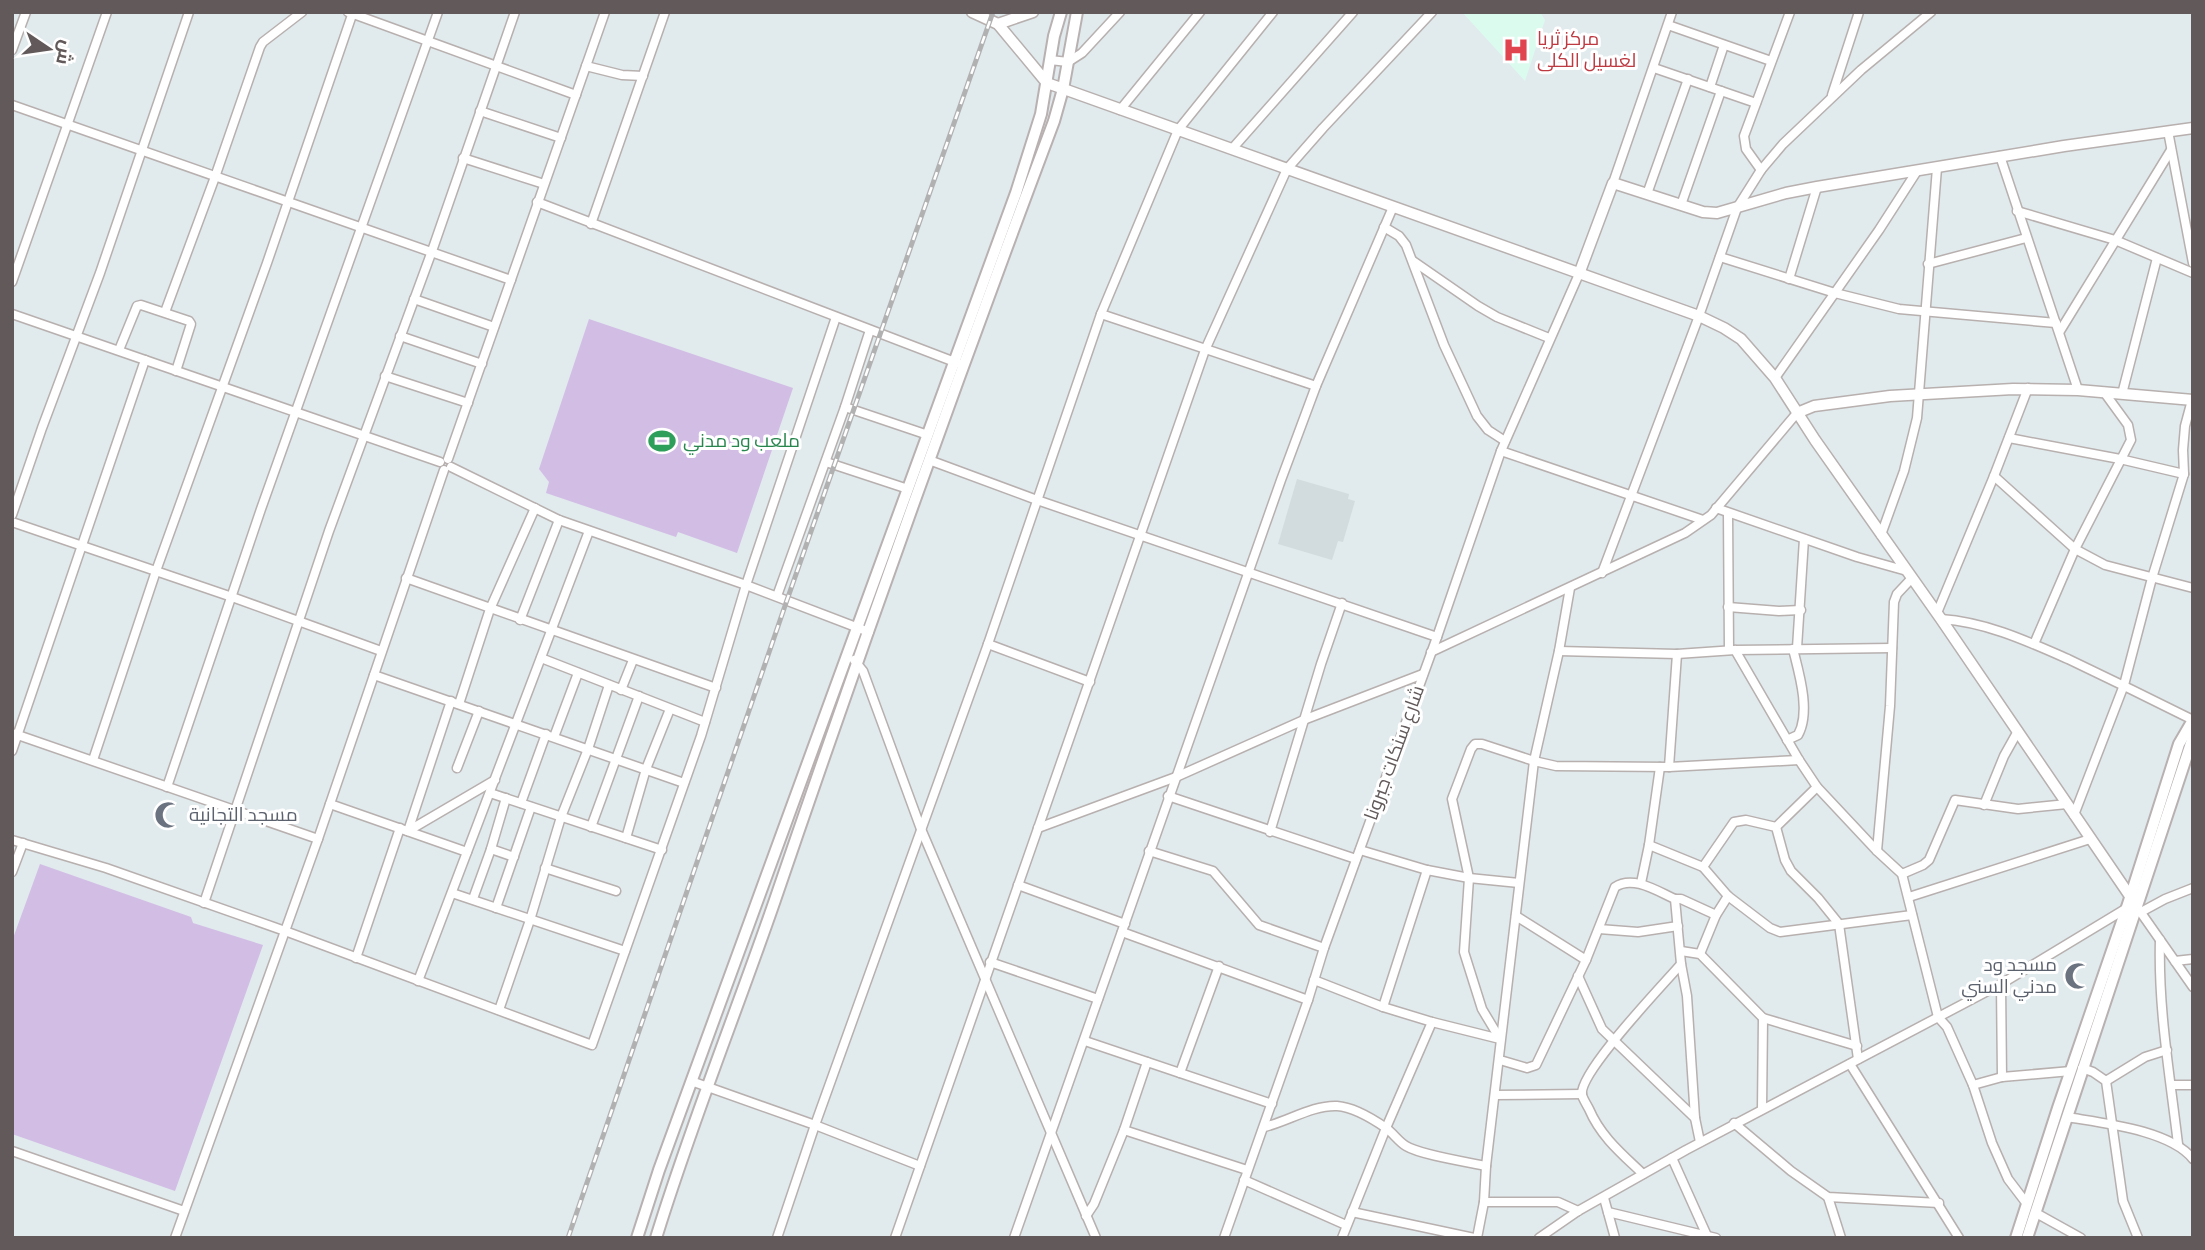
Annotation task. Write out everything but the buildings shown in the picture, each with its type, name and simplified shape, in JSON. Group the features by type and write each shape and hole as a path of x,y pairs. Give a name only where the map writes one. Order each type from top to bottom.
{"main road":[{"path":"656,1238 706,1086 929,460 1041,114 1061,12"},
{"path":"638,1238 659,1170 845,655 873,587 928,435 960,363 1054,121 1063,89 1077,12"},
{"path":"2134,906 2179,744 2193,720"},
{"path":"2016,1238 2193,737"},
{"path":"2027,1238 2067,1116 2077,1069"}],"street":[{"path":"12,50 26,12"},
{"path":"12,282 107,12"},
{"path":"12,515 78,336 189,12"},
{"path":"165,312 260,47 302,12"},
{"path":"167,786 360,226 438,12"},
{"path":"204,903 299,621 515,12"},
{"path":"591,224 665,12"},
{"path":"972,12 998,24 1047,83 1699,316 1741,338 1775,378 2091,839 2134,906 2193,987"},
{"path":"998,24 1033,12"},
{"path":"1050,60 1068,62 1082,53 1120,12"},
{"path":"1120,110 1199,12"},
{"path":"778,1238 815,1125 988,644 1101,314 1178,130 1273,12"},
{"path":"1232,149 1353,12"},
{"path":"895,1238 1205,350 1287,169 1432,12"},
{"path":"1578,274 1613,183 1672,12"},
{"path":"1760,170 1745,149 1744,136 1790,12"},
{"path":"1831,98 1859,12"},
{"path":"1602,573 1737,208 1760,170 1783,144 1831,98 1931,12"},
{"path":"93,760 156,571 223,387 351,13 576,95"},
{"path":"175,1238 318,839 604,13"},
{"path":"1668,25 1771,61"},
{"path":"1710,87 1724,45"},
{"path":"586,66 622,75 643,76"},
{"path":"1654,68 1756,103"},
{"path":"1647,194 1688,79"},
{"path":"1681,205 1721,91"},
{"path":"12,105 432,251 510,281"},
{"path":"480,111 561,138"},
{"path":"1613,183 1711,214 1817,187 2000,156 2193,128"},
{"path":"2168,131 2193,263"},
{"path":"2058,327 2171,150"},
{"path":"2000,156 2078,390"},
{"path":"463,158 544,184"},
{"path":"1881,535 1903,471 1917,418 1937,168"},
{"path":"1775,378 1917,172"},
{"path":"1789,279 1817,187"},
{"path":"537,202 960,363"},
{"path":"1014,1238 1281,480 1316,386 1393,207"},
{"path":"2017,211 2115,240 2193,273"},
{"path":"1384,227 1403,240 1444,345 1478,416 1488,430 1505,442"},
{"path":"1928,264 2026,238"},
{"path":"1720,257 1835,293 1899,309 2058,327"},
{"path":"2122,394 2157,258"},
{"path":"1413,261 1497,317 1549,338"},
{"name":"شارع سنكات جبرونا","path":"1224,1238 1501,451 1578,274"},
{"path":"414,299 494,327"},
{"path":"119,350 137,306 165,312 191,324 176,371"},
{"path":"12,314 446,465 559,520 777,596 869,632"},
{"path":"1101,314 1316,386"},
{"path":"12,840 106,868 285,931 592,1045 705,722 746,585 836,317"},
{"path":"777,596 870,330"},
{"path":"400,336 482,363"},
{"path":"12,751 15,734 83,546 145,360"},
{"path":"385,376 468,403"},
{"path":"1939,616 2028,388"},
{"path":"1432,652 1685,533 1716,508 1797,413 1814,406 1890,396 2028,388 2192,400 2185,426 2184,474 2152,578 2124,685 2074,815"},
{"path":"2034,644 2075,549 2131,440 2128,425 2104,392"},
{"path":"845,407 928,435"},
{"path":"2009,438 2184,474"},
{"path":"1501,451 1703,520"},
{"path":"929,460 1037,500 1437,637"},
{"path":"826,462 908,489"},
{"path":"1994,476 2075,549 2105,565 2193,588"},
{"path":"356,958 490,609 535,508"},
{"path":"1716,508 1909,575"},
{"path":"1728,513 1728,607 1732,650 1817,787 1877,851 1902,873 1938,1017 1947,1027 1973,1084 1992,1143 2008,1179 2027,1204"},
{"path":"520,620 559,520"},
{"path":"12,522 381,651"},
{"path":"418,981 589,531"},
{"path":"1787,740 1798,735 1802,726 1803,686 1795,649 1801,610 1804,539"},
{"path":"1877,851 1891,706 1894,602 1909,575"},
{"path":"407,578 716,688"},
{"path":"1352,1212 1475,1238 1484,1202 1500,1039 1534,761 1570,588"},
{"path":"1270,832 1342,603"},
{"path":"1728,607 1801,610"},
{"path":"1939,616 1981,625 2034,644 2193,720"},
{"path":"988,644 1090,682"},
{"path":"1559,651 1677,654 1732,650 1892,648"},
{"path":"1641,883 1665,767 1677,654"},
{"path":"845,655 863,671 921,829 1096,1238"},
{"path":"541,658 705,722"},
{"path":"621,690 634,660"},
{"path":"521,803 579,673"},
{"path":"1038,828 1176,777 1306,719 1423,674"},
{"path":"374,675 684,783"},
{"path":"499,1010 561,817 588,749 609,685"},
{"path":"592,827 639,696"},
{"path":"626,838 646,769 670,709"},
{"path":"457,768 479,711"},
{"path":"1984,805 2004,756 2018,732"},
{"path":"15,734 318,839"},
{"path":"1500,1039 1482,1009 1464,952 1469,878 1452,799 1475,744 1556,766 1665,767 1799,760"},
{"path":"404,830 495,780"},
{"path":"1776,827 1817,787"},
{"path":"490,793 662,850"},
{"path":"1168,796 1356,859"},
{"path":"474,896 506,798"},
{"path":"1902,873 1929,860 1955,800 2018,809 2067,804"},
{"path":"330,804 467,852"},
{"path":"496,908 531,807"},
{"path":"1703,867 1734,822 1740,819 1776,827"},
{"path":"1776,827 1785,860 1791,871 1839,924 1857,1046 1854,1062 1955,1236"},
{"path":"1909,897 2091,839"},
{"path":"12,872 23,843"},
{"path":"1649,845 1703,867 1728,895 1753,916 1780,932 1912,915"},
{"path":"491,849 513,857"},
{"path":"1360,849 1427,870 1519,883"},
{"path":"1149,851 1213,871 1259,925 1324,948"},
{"path":"545,868 616,891"},
{"path":"1383,1007 1427,870"},
{"path":"1500,1060 1527,1068 1536,1065 1586,960 1615,887 1622,883 1641,883 1716,915"},
{"path":"1018,885 1308,1000"},
{"path":"1539,1238 1578,1211 1734,1123 2001,984 2134,906 2165,899 2193,888"},
{"path":"452,893 625,951"},
{"path":"1700,954 1716,915 1728,895"},
{"path":"1675,899 1681,964 1689,1009 1695,1118 1700,1142"},
{"path":"1516,916 1586,960"},
{"path":"1599,929 1638,932 1678,926"},
{"path":"2160,940 2159,975 2178,1144"},
{"path":"1681,951 1700,954 1763,1018 1857,1046"},
{"path":"2175,961 2193,959"},
{"path":"990,962 1098,999"},
{"path":"1643,1174 1598,1128 1582,1094 1583,1084 1615,1039 1681,964"},
{"path":"1180,1073 1219,966"},
{"path":"1578,975 1602,1029 1695,1118"},
{"path":"1314,980 1383,1007 1500,1039"},
{"path":"2001,984 2002,1077"},
{"path":"1762,1109 1763,1018"},
{"path":"1342,1238 1432,1022"},
{"path":"1085,1041 1272,1104"},
{"path":"2106,1081 2145,1057 2167,1050"},
{"path":"1086,1216 1124,1130 1147,1062"},
{"path":"1973,1084 2002,1077 2077,1069 2093,1072 2106,1081 2123,1201 2138,1238"},
{"path":"691,1081 920,1166"},
{"path":"2171,1085 2193,1085"},
{"path":"1495,1095 1582,1094"},
{"path":"1264,1127 1324,1107 1339,1106 1357,1112 1386,1128 1407,1147 1486,1166"},
{"path":"2067,1116 2160,1137 2178,1144 2193,1159"},
{"path":"1734,1123 1791,1171 1828,1197 1938,1203"},
{"path":"1124,1130 1247,1170"},
{"path":"12,1150 184,1211"},
{"path":"1672,1158 1710,1237"},
{"path":"1244,1180 1346,1225"},
{"path":"1828,1197 1841,1238"},
{"path":"1604,1198 1615,1238"},
{"path":"1484,1202 1558,1202 1578,1211"},
{"path":"1608,1212 1710,1237"},
{"path":"2036,1213 2081,1238"}],"shaded area":[{"name":"مركز ثريا لغسيل الكلى","path":"1462,12 1540,12 1545,20 1525,81"},
{"name":"ملعب ود مدني","path":"589,319 793,388 737,553 678,532 676,537 546,493 549,482 539,469"},
{"path":"1297,479 1349,494 1348,499 1355,501 1343,542 1338,541 1332,560 1278,544"},
{"path":"40,864 191,917 193,923 263,945 175,1191 12,1134 12,941"}],"railway":[{"path":"568,1238 993,12"}],"place":[{"name":"مركز ثريا لغسيل الكلى","path":"1516,50"},
{"name":"ملعب ود مدني","path":"662,441"},
{"name":"مسجد التجانية","path":"168,815"},
{"name":"مسجد ود مدني السني","path":"2078,976"}]}
